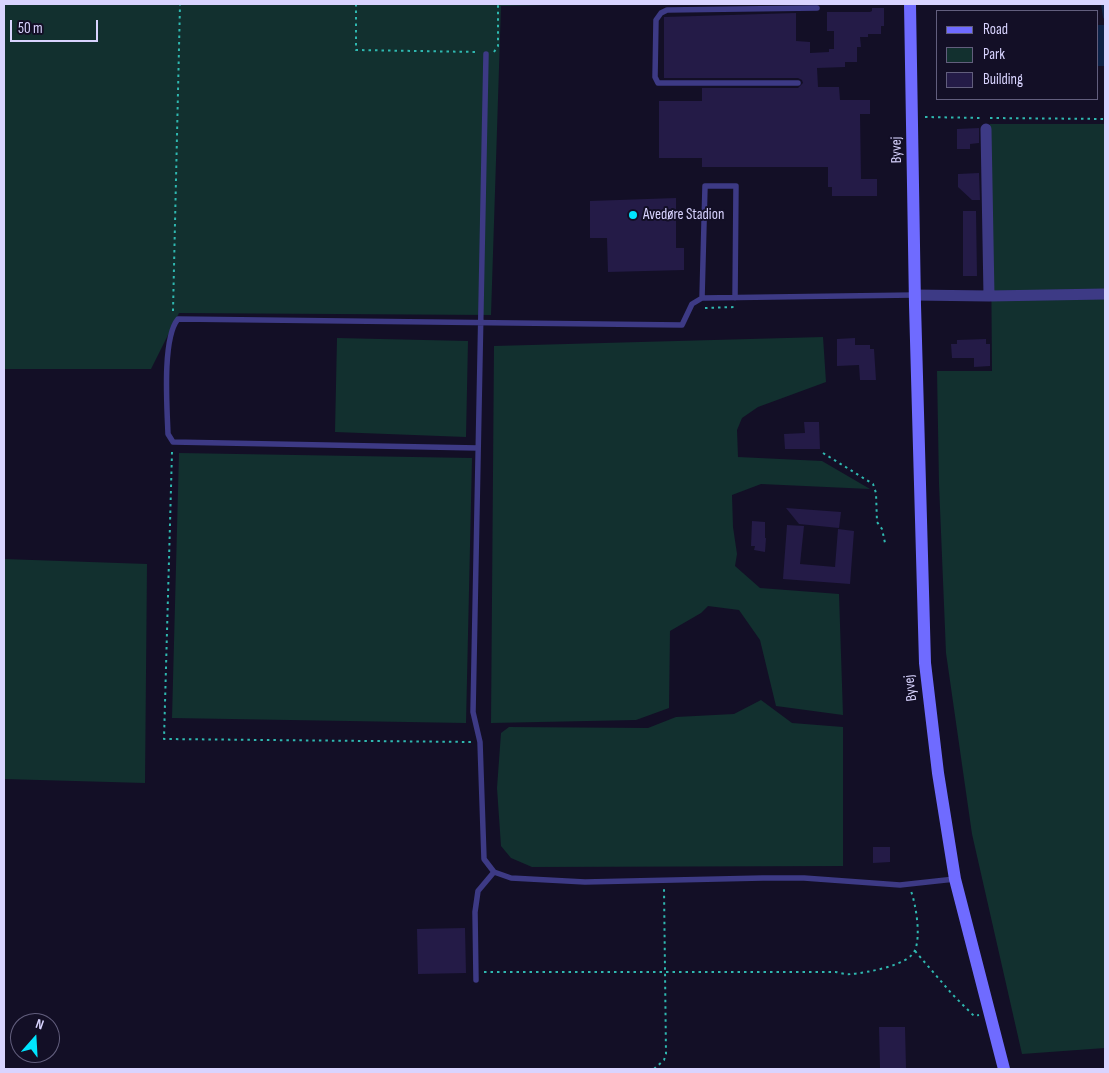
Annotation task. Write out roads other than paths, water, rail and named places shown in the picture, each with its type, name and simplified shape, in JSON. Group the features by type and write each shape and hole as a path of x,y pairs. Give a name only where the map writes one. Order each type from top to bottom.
{"street":[{"name":"Byvej","path":"910,4 914,295 925,664 938,773 955,879 1004,1069"},
{"path":"986,129 989,296"},
{"path":"914,295 1105,294"}],"lane":[{"path":"798,83 658,83 655,77 656,20 661,13 667,10 817,8"},
{"path":"486,54 473,712 480,742 484,859 494,872 511,878 585,882 771,878 909,884 955,879"},
{"path":"702,298 705,186 736,186 735,298"},
{"path":"478,448 172,442 168,434 166,372 172,325 178,319 682,325 692,304 702,298 914,295"},
{"path":"476,980 475,912 478,890 494,872"}],"water":[{"path":"1099,25 1105,25 1105,66 1099,66"}],"waterway":[{"path":"1103,4 1105,17"}],"place":[{"name":"Avedøre Stadion","path":"633,215"}]}
